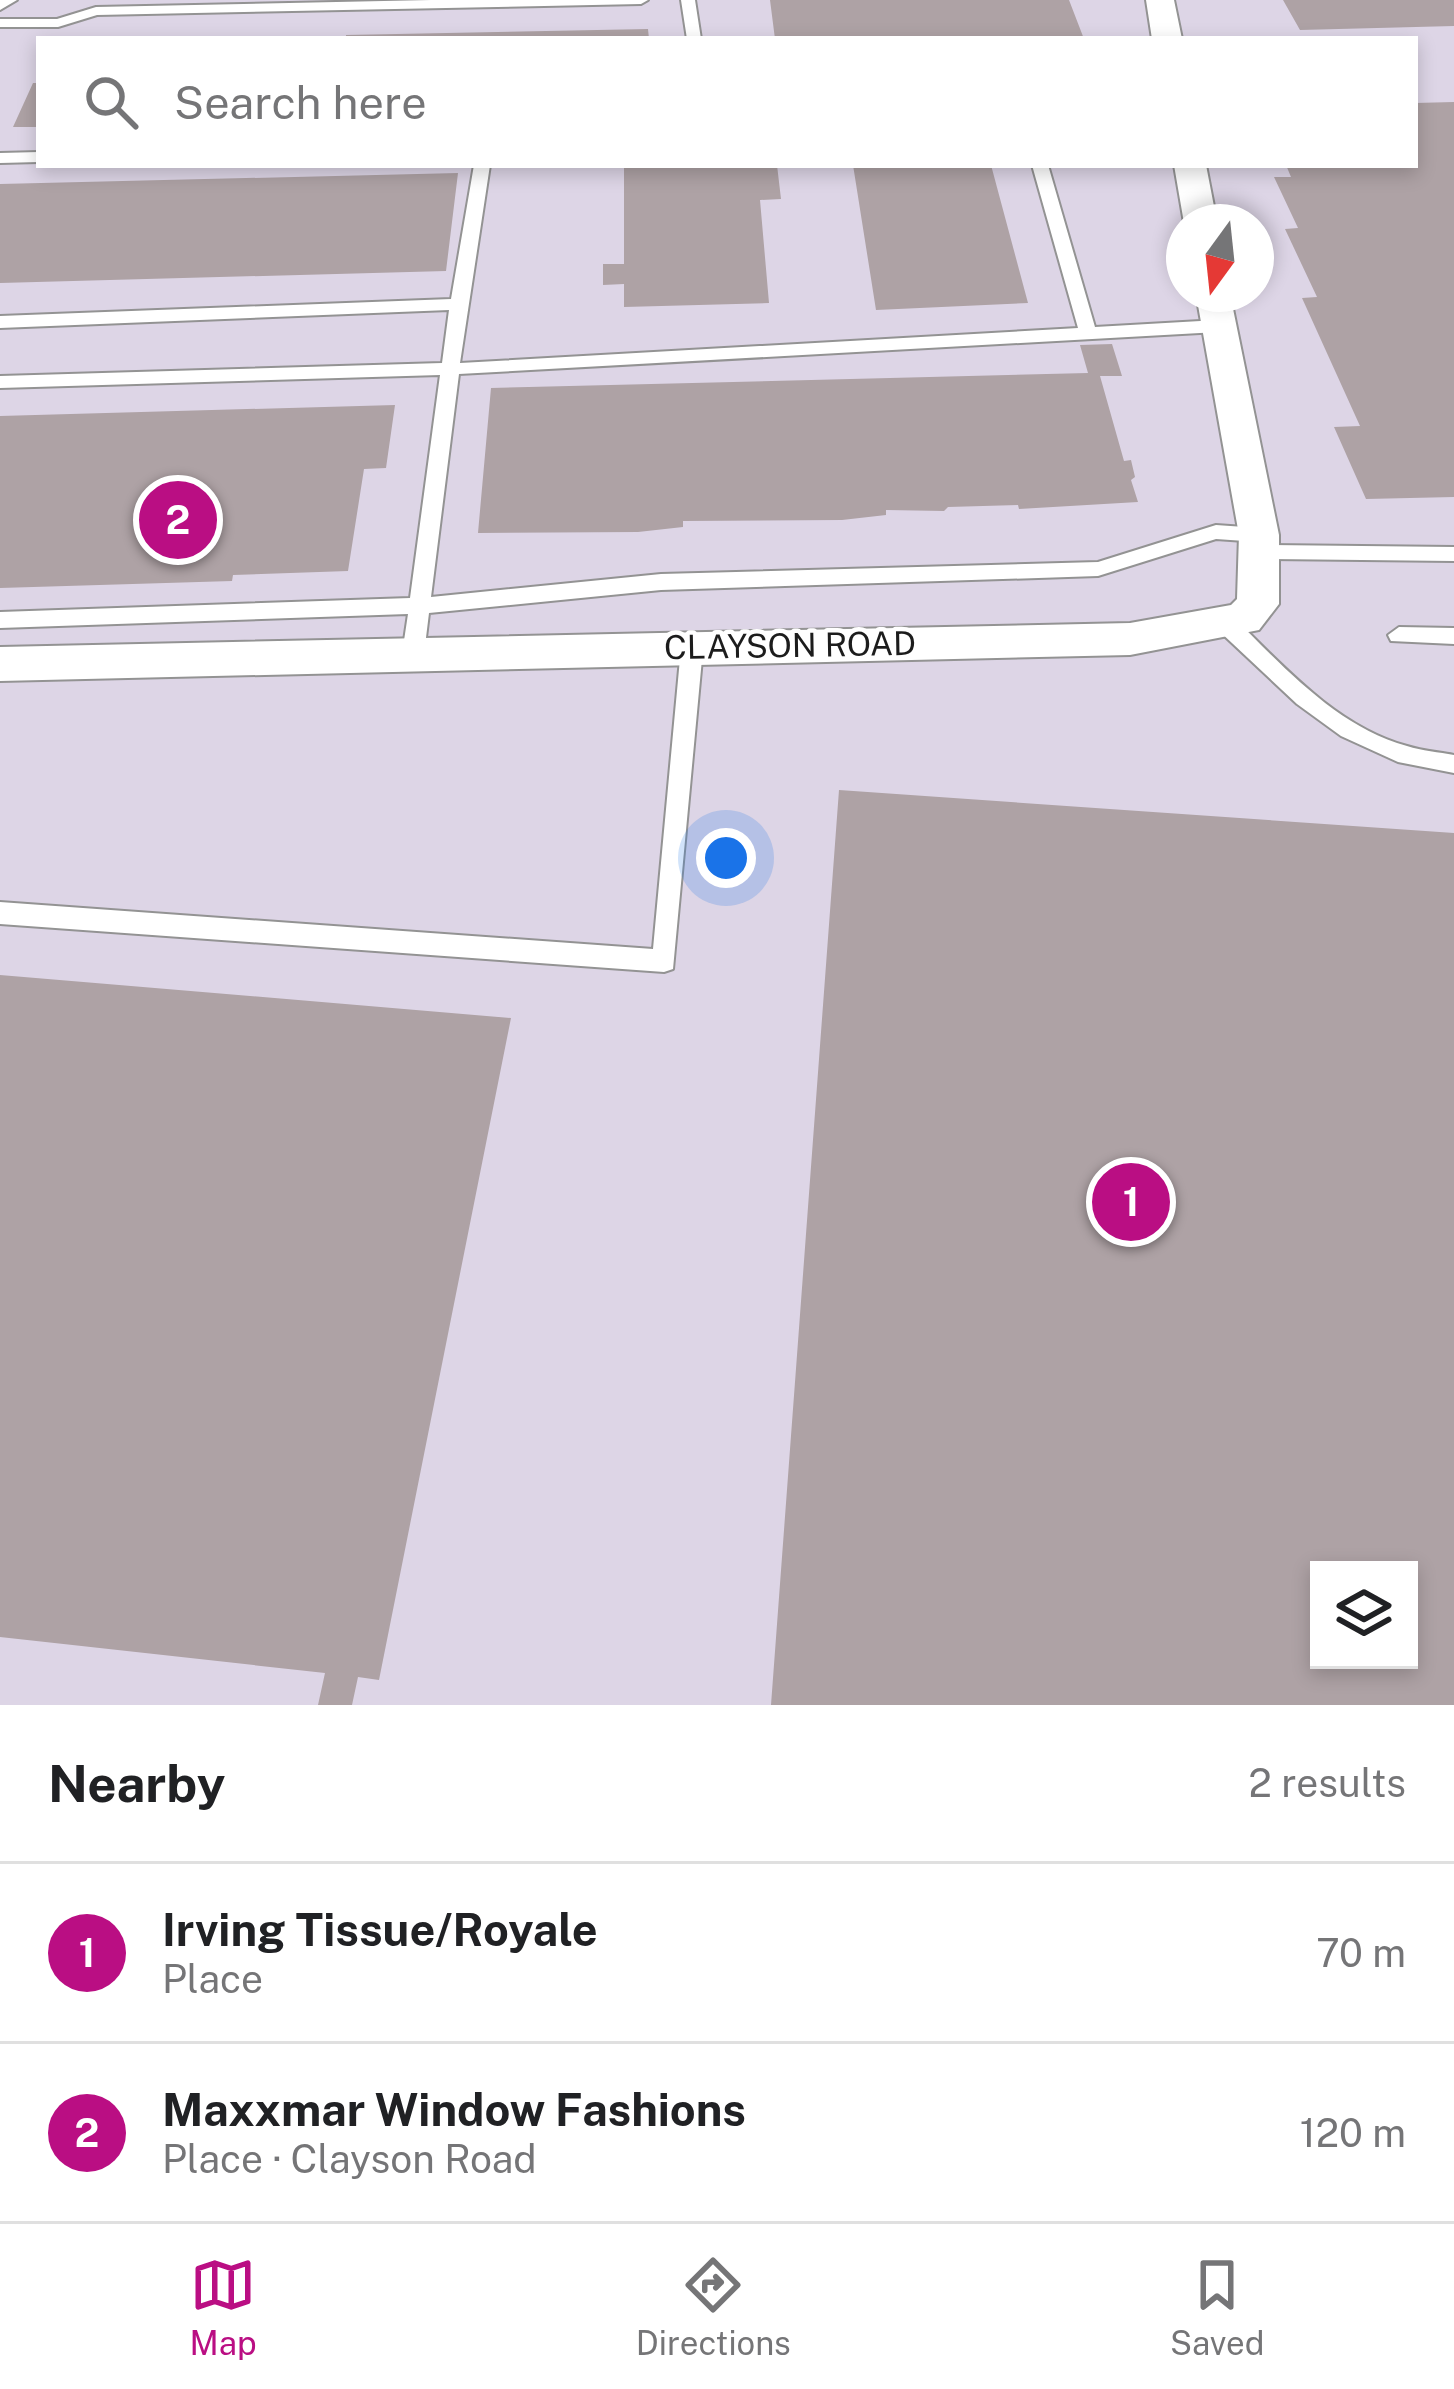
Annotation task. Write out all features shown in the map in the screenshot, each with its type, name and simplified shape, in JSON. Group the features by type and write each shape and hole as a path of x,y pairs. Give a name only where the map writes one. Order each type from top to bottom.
{"street":[{"path":"1160,0 1166,36"},
{"path":"1191,168 1197,204"},
{"path":"1216,312 1259,543 1258,604 1244,619 1225,623"},
{"name":"CLAYSON ROAD","path":"0,664 1130,639 1225,623"}],"lane":[{"path":"0,6 10,0"},
{"path":"76,0 96,10"},
{"path":"0,23 58,23 96,10 641,0"},
{"path":"688,0 694,36"},
{"path":"0,158 36,157"},
{"path":"413,654 458,304 481,168"},
{"path":"1041,168 1088,333"},
{"path":"0,322 458,304"},
{"path":"0,382 450,369 1088,333 1205,312"},
{"path":"0,620 417,606 661,582 1098,569 1216,532 1259,543 1454,554"},
{"path":"1225,623 1301,695 1346,727 1397,753 1454,764"},
{"path":"1400,635 1454,636"},
{"path":"0,914 664,961 692,647"}],"shaded area":[{"path":"0,0 1454,0 1454,1705 0,1705"}],"building":[{"path":"770,0 1069,0 1083,36 775,36"},
{"path":"1283,0 1454,0 1454,26 1300,30"},
{"path":"648,29 649,36 346,36"},
{"path":"33,83 36,83 36,127 13,127"},
{"path":"1454,102 1454,497 1366,499 1334,427 1360,426 1302,298 1317,297 1285,229 1298,228 1274,177 1291,177 1287,168 1418,168 1418,103"},
{"path":"624,168 777,168 781,199 760,200 769,303 624,307 624,284 603,285 603,264 624,264"},
{"path":"853,168 992,168 1028,303 876,310"},
{"path":"458,173 446,271 0,283 0,184"},
{"path":"1112,344 1122,376 1100,376 1124,461 1131,460 1138,502 886,510 886,515 842,520 683,521 683,527 638,532 478,533 491,388 1088,373 1080,345"},
{"path":"395,405 386,468 364,469 348,571 233,575 232,581 0,588 0,416"},
{"path":"839,790 1454,833 1454,1705 771,1705"},
{"path":"0,975 511,1018 379,1680 358,1677 352,1705 318,1705 325,1673 0,1637"}],"place":[{"name":"Maxxmar Window Fashions","path":"178,520"},
{"name":"Irving Tissue/Royale","path":"1131,1202"}]}
